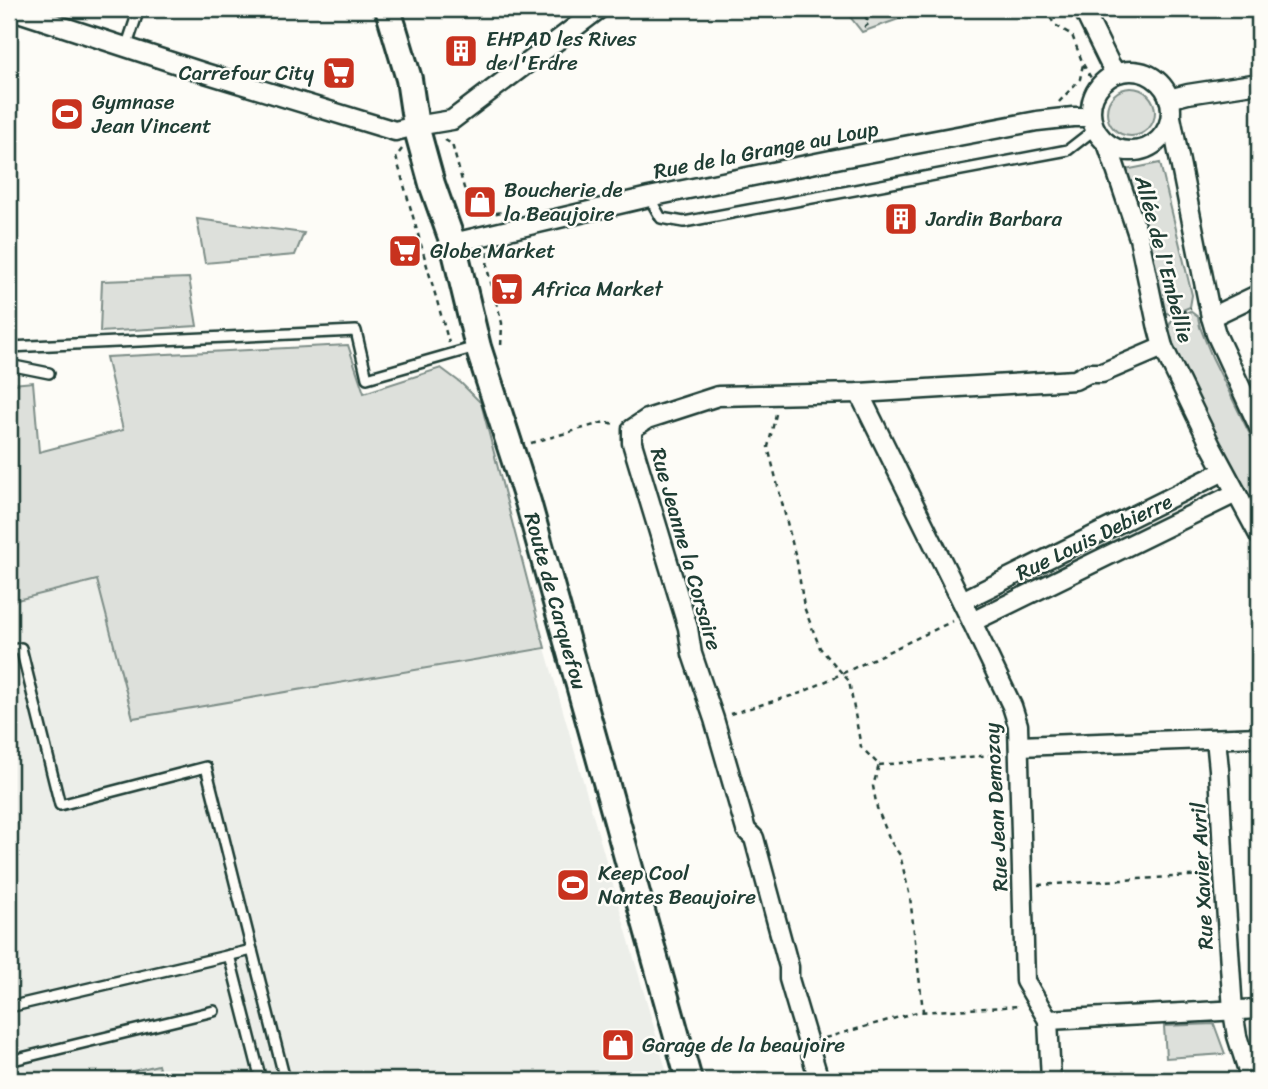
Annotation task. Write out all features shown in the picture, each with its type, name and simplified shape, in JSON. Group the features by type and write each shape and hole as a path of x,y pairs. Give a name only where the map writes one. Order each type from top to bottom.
{"main road":[{"name":"Route de Carquefou","path":"388,9 409,79 416,126 432,184 453,243 478,347 528,502 689,1080"}],"street":[{"path":"9,9 395,131 452,120 598,9"},
{"path":"1083,9 1116,73"},
{"path":"1133,71 1149,75 1161,85 1170,108 1166,130 1158,141 1146,148 1133,151 1119,149 1107,143 1093,123 1094,95 1103,82 1116,73 1133,71"},
{"path":"1170,108 1188,94 1259,83"},
{"name":"Allée de l'Embellie","path":"1170,108 1209,309 1216,334 1259,427"},
{"name":"Rue de la Grange au Loup","path":"453,243 649,197 1037,121 1073,117 1093,123"},
{"name":"Allée de l'Embellie","path":"1107,143 1139,238 1163,347 1259,536"},
{"path":"1209,309 1259,294"},
{"name":"Rue Jeanne la Corsaire","path":"819,1080 789,979 789,967 754,838 746,830 692,654 688,628 632,443 632,429 647,419 718,396 859,393 1075,380 1089,373 1102,373 1163,347"},
{"name":"Rue Jean Demozay","path":"859,393 1012,706 1018,726 1026,981 1048,1020 1051,1080"},
{"name":"Rue Louis Debierre","path":"967,612 1224,471"},
{"name":"Rue Louis Debierre","path":"967,612 1236,493"},
{"path":"1018,746 1259,737"},
{"name":"Rue Xavier Avril","path":"1216,738 1233,1011 1237,1035 1251,1080"},
{"path":"1048,1020 1259,1009"}],"lane":[{"path":"126,48 139,9"},
{"path":"649,197 660,218 684,222 1068,150 1093,123"},
{"path":"9,347 356,331 367,378 478,347"},
{"path":"9,365 49,373"},
{"path":"9,650 21,648 60,805 206,767 285,1080"},
{"path":"9,1007 252,950"},
{"path":"229,955 261,1080"},
{"path":"9,1061 214,1011"}],"path":[{"path":"859,9 870,23 863,28"},
{"path":"1045,9 1055,25 1072,36 1083,64 1098,90"},
{"path":"1059,102 1080,79 1083,64"},
{"path":"452,354 396,158 416,126 452,144 470,210 489,234 487,268 502,323 501,355"},
{"path":"1157,324 1209,309"},
{"path":"780,395 768,447 797,562 804,607 820,648 849,681 861,747 879,765 1006,754 1018,746"},
{"path":"523,446 605,422 632,429"},
{"path":"714,719 801,693 967,612"},
{"path":"879,765 873,786 877,808 891,842 900,855 910,897 923,1011"},
{"path":"1023,886 1224,874"},
{"path":"808,1043 917,1012 1017,1007 1037,1001"}],"shaded area":[{"path":"844,9 927,9 862,32"},
{"path":"1131,88 1148,95 1155,112 1148,129 1131,136 1114,129 1107,112 1114,95"},
{"path":"1160,163 1192,295 1190,307 1171,315 1162,315 1125,170"},
{"path":"197,219 304,233 295,255 205,263"},
{"path":"189,278 197,326 100,332 102,281"},
{"path":"1190,311 1198,317 1212,357 1259,453 1259,507 1252,509 1176,356 1165,328 1172,320"},
{"path":"348,345 364,393 441,368 481,403 545,648 133,718 97,580 9,602 9,412 14,409 13,384 33,382 39,452 123,430 106,357"},
{"path":"97,580 134,718 545,648 669,1080 162,1080 157,1065 96,1080 9,1080 9,601"},
{"path":"1214,1024 1225,1054 1166,1058 1164,1026"},
{"path":"158,1065 162,1080 96,1080"}],"place":[{"name":"EHPAD les Rives de l'Erdre","path":"461,51"},
{"name":"Carrefour City","path":"339,73"},
{"name":"Gymnase Jean Vincent","path":"67,114"},
{"name":"Boucherie de la Beaujoire","path":"480,202"},
{"name":"Jardin Barbara","path":"901,219"},
{"name":"Globe Market","path":"405,251"},
{"name":"Africa Market","path":"507,289"},
{"name":"Keep Cool Nantes Beaujoire","path":"573,885"},
{"name":"Garage de la beaujoire","path":"618,1045"}]}
